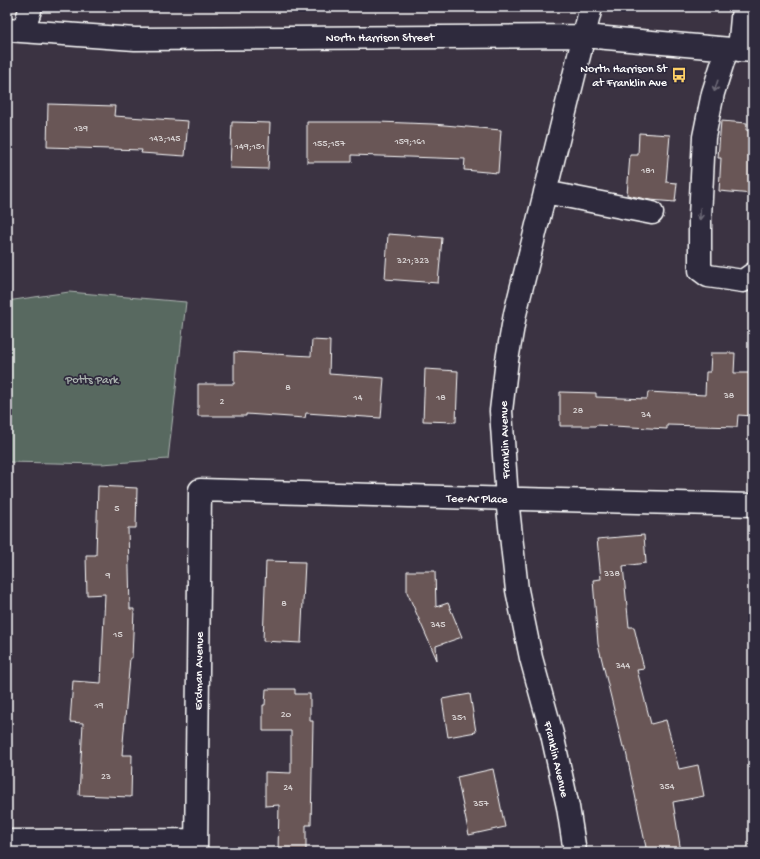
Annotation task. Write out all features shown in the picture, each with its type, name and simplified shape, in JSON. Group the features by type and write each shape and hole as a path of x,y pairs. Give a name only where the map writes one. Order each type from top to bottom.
{"street":[{"path":"15,30 31,7"},
{"name":"Franklin Avenue","path":"575,852 568,807 552,734 531,658 517,590 507,499 501,410 507,360 515,314 591,7"},
{"path":"743,7 740,50 714,93 704,137 700,217 700,270 708,276 743,281 753,274"},
{"name":"North Harrison Street","path":"15,30 135,39 584,36 740,50"},
{"path":"545,192 652,213"},
{"name":"Tee-Ar Place","path":"200,490 753,505"},
{"name":"Erdman Avenue","path":"196,846 200,490"},
{"path":"7,841 196,846"}],"green space":[{"name":"Potts Park","path":"69,292 186,302 168,459 102,464 7,462 7,301"}],"building":[{"path":"48,104 115,106 114,116 188,121 185,156 141,153 142,150 47,147"},
{"path":"721,121 747,123 746,130 753,131 753,194 719,191 721,158 718,158"},
{"path":"232,122 270,123 268,169 230,168"},
{"path":"307,122 433,124 501,130 498,173 464,170 465,159 352,155 352,162 307,162"},
{"path":"639,133 670,135 666,182 677,183 675,202 650,200 627,195 630,155 638,155"},
{"path":"388,234 442,238 438,283 385,279"},
{"path":"312,340 330,341 329,374 384,378 381,418 306,413 305,418 246,414 246,416 198,416 198,384 234,384 234,352 311,356"},
{"path":"711,353 735,353 734,373 753,373 753,416 738,415 737,427 667,425 667,429 596,425 560,426 560,392 596,393 596,397 647,399 648,392 705,395 706,372 710,372"},
{"path":"425,369 458,371 456,422 423,421"},
{"path":"98,486 137,488 136,528 128,528 130,609 134,609 132,658 130,658 122,755 132,755 131,797 79,795 83,723 70,722 73,681 101,683 105,594 87,595 86,555 96,555"},
{"path":"644,535 646,563 623,566 629,627 634,627 644,669 637,670 651,724 666,720 679,769 698,765 704,796 673,802 681,852 647,852 625,747 623,747 598,644 593,580 601,579 597,539"},
{"path":"266,561 305,562 301,643 263,641"},
{"path":"407,571 435,571 436,607 448,603 462,637 436,646 437,660 407,592"},
{"path":"266,689 295,689 295,694 310,694 310,721 313,721 311,825 306,825 306,852 278,852 279,805 265,806 265,772 291,773 291,731 263,731 263,705 265,705"},
{"path":"470,694 476,732 448,737 442,699"},
{"path":"493,769 505,827 469,835 457,777"}],"place":[{"name":"North Harrison St at Franklin Ave","path":"679,75"}]}
